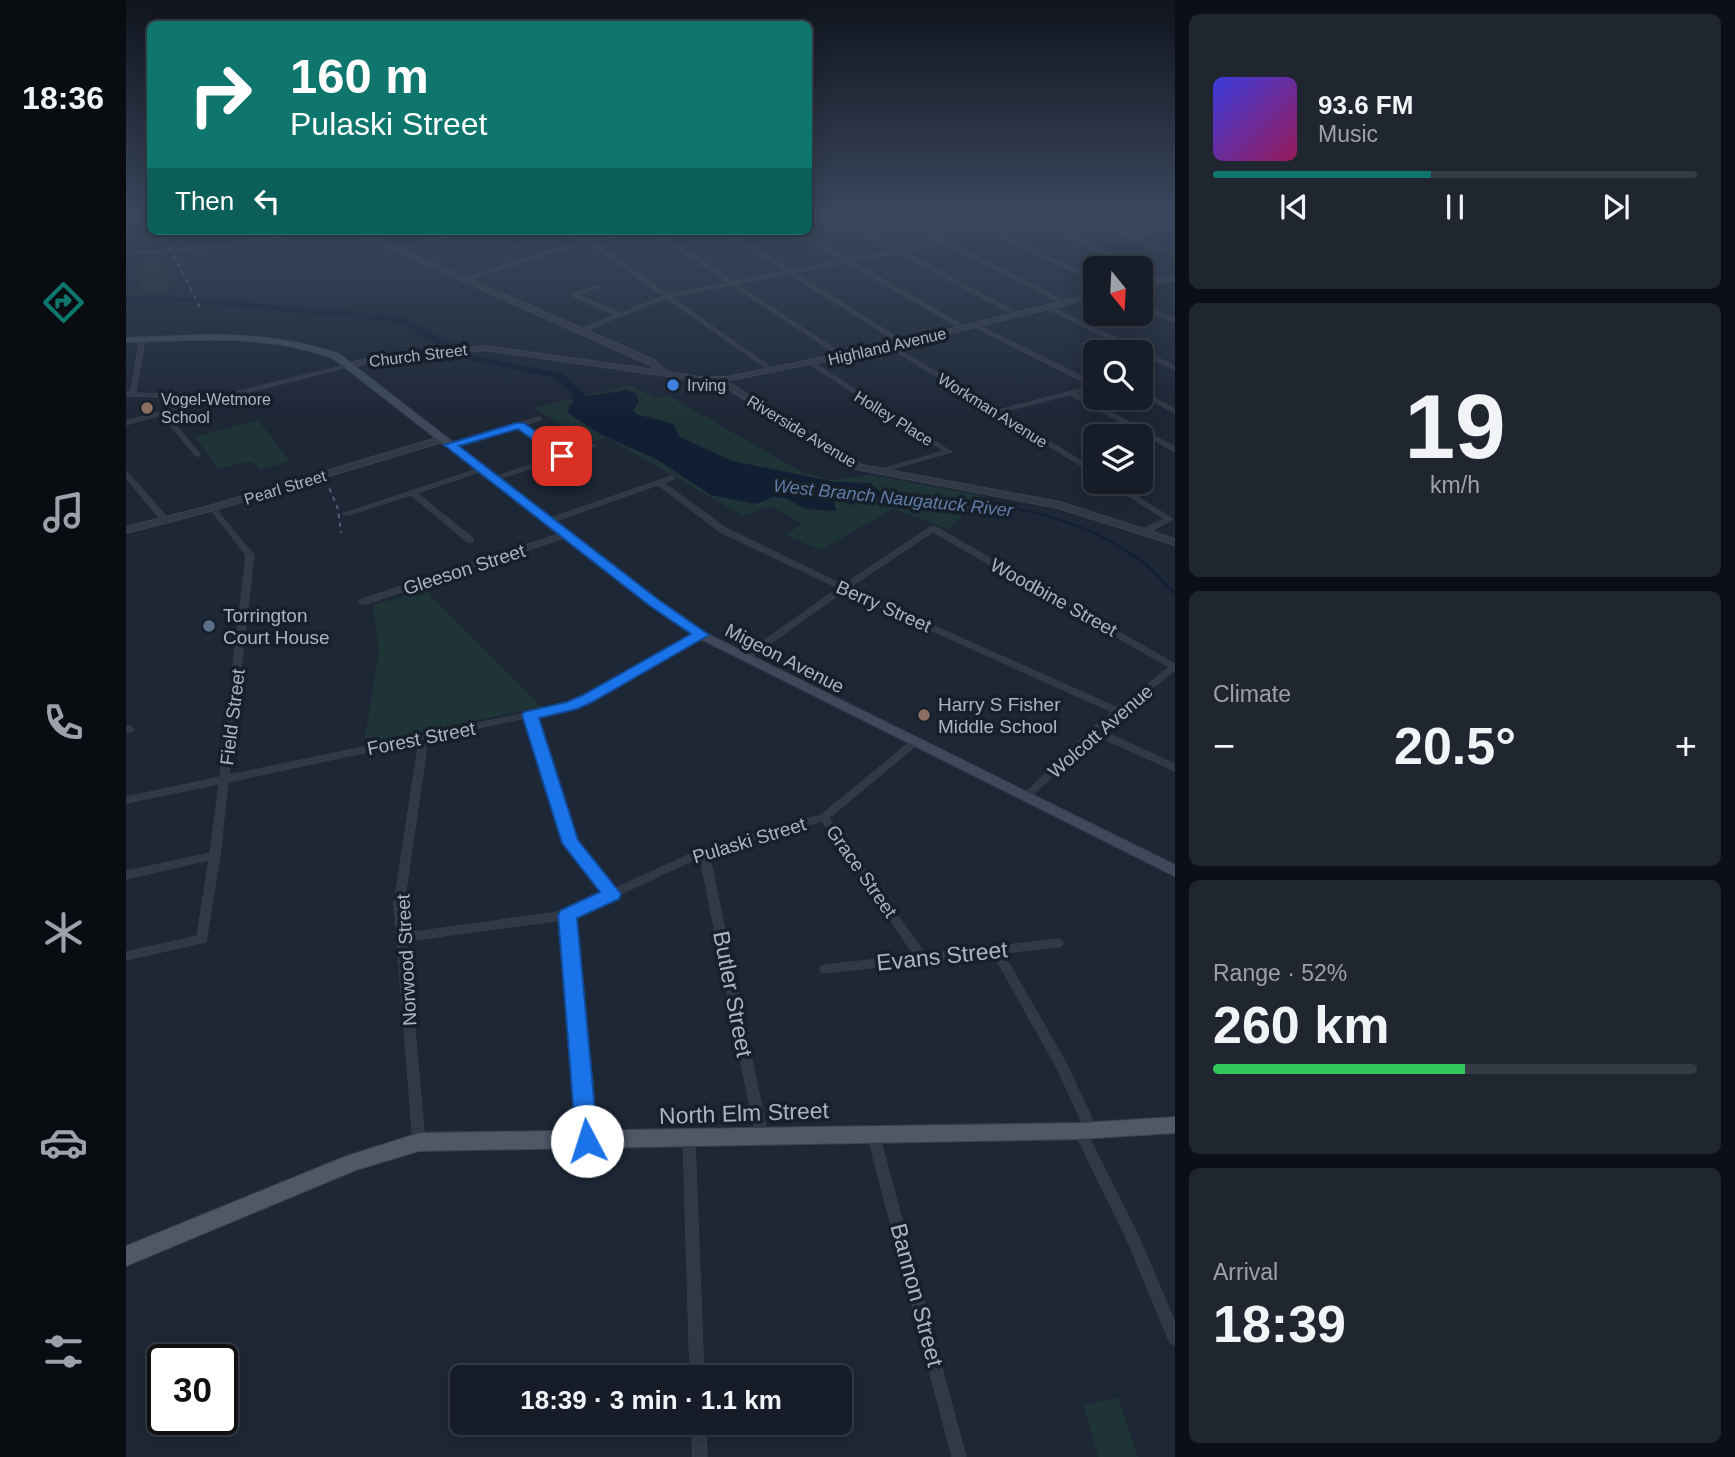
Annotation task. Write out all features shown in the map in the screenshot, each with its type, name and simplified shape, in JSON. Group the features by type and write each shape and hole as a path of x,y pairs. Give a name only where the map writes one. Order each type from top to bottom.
{"main road":[{"path":"126,340 274,339 325,352 350,366"},
{"name":"Migeon Avenue","path":"350,366 565,535 701,635 1175,871"},
{"name":"North Elm Street","path":"126,1256 351,1163 419,1142 689,1140 1086,1131 1175,1125"}],"street":[{"path":"475,284 651,362 666,373"},
{"path":"649,284 773,371"},
{"path":"580,331 667,296 727,284"},
{"path":"733,284 842,356"},
{"path":"810,284 903,343"},
{"path":"887,284 964,328"},
{"path":"960,284 1018,315"},
{"path":"1027,284 1063,302"},
{"path":"599,286 573,295 620,315"},
{"name":"Highland Avenue","path":"718,380 890,346 1083,298"},
{"path":"1047,307 1116,340"},
{"path":"1153,311 1175,321"},
{"path":"976,326 1083,380"},
{"path":"129,394 142,340"},
{"name":"Workman Avenue","path":"890,346 1083,465"},
{"name":"Church Street","path":"129,394 218,398 350,366 476,348 718,380"},
{"path":"1153,358 1175,368"},
{"name":"Holley Place","path":"811,363 892,418 949,452 876,472"},
{"name":"Riverside Avenue","path":"718,380 846,459 876,472 1060,505 1175,542"},
{"path":"996,412 1083,390"},
{"path":"1071,393 1175,450"},
{"path":"126,423 163,413 189,397"},
{"path":"1153,399 1175,411"},
{"path":"163,413 198,455"},
{"path":"447,442 539,419"},
{"path":"520,425 562,456"},
{"name":"Pearl Street","path":"126,530 447,442"},
{"path":"493,479 594,446"},
{"path":"347,514 481,470"},
{"path":"126,474 166,521"},
{"path":"547,521 672,478"},
{"name":"Berry Street","path":"659,483 723,530 843,588 1120,712"},
{"path":"412,492 470,540"},
{"path":"1129,494 1170,519 1145,531"},
{"name":"Field Street","path":"126,956 202,939 215,855 250,555 212,508"},
{"name":"Woodbine Street","path":"843,588 933,529 1175,667"},
{"name":"Gleeson Street","path":"363,602 565,535"},
{"path":"745,658 843,588"},
{"name":"Forest Street","path":"126,800 572,706 701,635"},
{"name":"Wolcott Avenue","path":"1025,798 1094,731 1175,667"},
{"path":"530,715 570,843 612,894"},
{"path":"1094,731 1175,768"},
{"name":"Norwood Street","path":"419,1142 399,904 424,737"},
{"name":"Pulaski Street","path":"401,938 567,915 704,851 824,817 915,742"},
{"name":"Grace Street","path":"824,817 923,959"},
{"name":"Butler Street","path":"704,851 762,1137"},
{"path":"126,875 215,855"},
{"path":"567,915 587,1141"},
{"name":"Evans Street","path":"825,969 1058,943"},
{"path":"996,951 1061,1064 1086,1131 1175,1338"},
{"name":"Bannon Street","path":"873,1134 959,1457"},
{"path":"689,1140 697,1365"},
{"path":"699,1435 700,1457"}],"green space":[{"path":"141,284 171,284 170,290 160,294 126,293 126,289 132,292 143,289"},
{"path":"630,385 655,398 669,396 802,472 831,480 870,475 984,496 948,529 893,509 821,550 784,535 803,524 770,506 743,516 607,438 591,442 534,408"},
{"path":"258,420 290,461 260,470 252,461 218,469 195,437"},
{"path":"425,590 541,707 364,744 379,651 373,605"},
{"path":"1118,1398 1138,1457 1098,1457 1084,1405"}],"water":[{"path":"625,390 636,393 639,402 633,410 636,414 673,424 680,437 732,461 835,482 870,483 884,495 849,505 845,501 834,501 836,511 805,509 786,498 773,497 756,504 711,495 658,460 602,435 568,413 574,402 571,399"}],"waterway":[{"name":"West Branch Naugatuck River","path":"126,299 188,300 400,319 472,358 560,376 582,397"},
{"name":"West Branch Naugatuck River","path":"883,495 979,503 1042,515 1072,524 1129,553"},
{"name":"West Branch Naugatuck River","path":"1129,553 1147,565 1175,594"}],"railway":[{"path":"188,284 201,309"},
{"path":"326,480 338,509 341,533"}],"place":[{"name":"Irving","path":"673,385"},
{"name":"Vogel-Wetmore School","path":"147,408"},
{"name":"Torrington Court House","path":"209,626"},
{"name":"Harry S Fisher Middle School","path":"924,715"}],"route":[{"path":"562,456 520,425 450,445 654,603 701,635 572,706 530,715 570,843 612,894 567,915 587,1141"}]}
